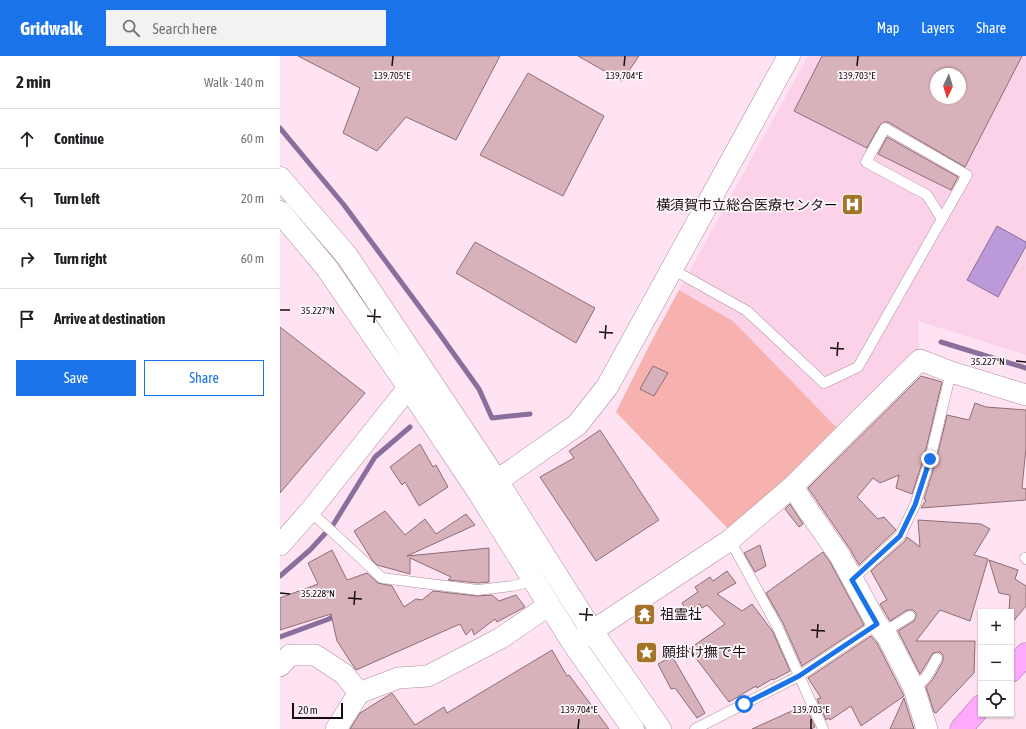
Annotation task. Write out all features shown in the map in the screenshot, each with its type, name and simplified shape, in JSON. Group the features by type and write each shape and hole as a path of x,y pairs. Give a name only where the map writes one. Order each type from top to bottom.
{"highway":[{"path":"1014,668 1026,654"},
{"path":"961,729 978,709"}],"street":[{"path":"479,493 577,425 607,387 789,56"},
{"path":"280,178 347,256 497,481 592,631 660,729"},
{"path":"280,212 326,267 409,388 479,493 573,643 633,729"},
{"path":"573,643 730,540 793,486 920,360 951,372 1026,395"},
{"path":"282,539 310,511 423,370"},
{"path":"793,486 802,503 840,556 880,628 887,636 914,690 927,729"},
{"path":"336,729 359,693 398,678 428,676 501,638 549,605"},
{"path":"280,666 290,655 315,655 344,674 359,693"}],"lane":[{"path":"672,269 747,311 824,383 858,367 967,175 885,128 866,162 927,195 942,219"},
{"path":"852,580 900,536 915,505 930,459 951,372"},
{"path":"310,511 382,578 478,590 512,586 534,581"},
{"path":"730,540 777,626 823,729"},
{"path":"696,729 799,676 880,628 910,616"},
{"path":"914,690 927,676 937,658"}],"shaded area":[{"name":"横須賀市立総合医療センター","path":"808,56 1026,56 1026,355 918,321 919,355 838,429 733,321 679,290"},
{"path":"997,226 1026,242 1026,246 998,297 967,280"},
{"path":"679,290 733,321 838,429 731,532 616,412"}],"building":[{"path":"298,56 500,56 456,140 406,117 377,151 343,133 360,88"},
{"path":"578,56 639,56 622,81"},
{"path":"822,56 1022,56 965,167 888,122 880,125 867,148 794,111"},
{"path":"528,73 604,116 563,196 480,155"},
{"path":"887,137 958,177 951,190 878,154"},
{"path":"475,242 595,308 576,343 456,273"},
{"path":"280,327 365,393 280,493"},
{"path":"653,366 668,373 654,396 640,389"},
{"path":"921,376 942,382 924,457 912,494 896,488 899,475 880,483 873,478 857,497 878,519 884,517 896,530 859,565 850,549 808,488"},
{"path":"975,403 986,407 1026,410 1026,448 1022,488 1026,489 1026,500 921,508 926,500 924,499 936,461 947,415 969,420"},
{"path":"600,430 659,520 596,561 540,477 574,458 569,451"},
{"path":"420,444 433,467 436,465 448,487 419,506 405,482 402,485 390,467"},
{"path":"790,504 803,524 799,527 785,509"},
{"path":"385,511 405,535 425,519 436,534 466,514 475,525 407,556 489,548 489,582 478,583 448,580 451,577 410,558 410,574 377,565 372,560 354,531"},
{"path":"918,520 981,524 990,529 974,555 988,559 970,621 940,610 916,641 975,641 974,673 936,713 934,712 926,687 933,679 943,661 943,655 940,652 933,653 920,674 898,631 914,621 916,613 913,610 907,610 890,621 880,604 887,600 871,571 905,541 907,537 920,547"},
{"path":"760,545 766,566 755,572 744,553"},
{"path":"332,550 347,580 367,573 378,583 392,586 404,607 416,599 422,600 433,591 477,596 492,595 499,601 516,595 525,607 497,622 495,619 474,635 472,629 466,635 460,624 356,670 337,641 331,614 280,630 280,598 318,584 308,563"},
{"path":"823,552 830,562 864,625 802,666 783,623 766,593"},
{"path":"989,560 1018,570 1015,579 1026,586 1026,606 1014,620 1014,609 1009,609 1010,595 999,593"},
{"path":"727,571 736,583 717,594 742,611 752,604 773,632 790,671 757,688 756,686 729,702 689,649 725,624 707,605 702,608 700,604 687,611 682,603 698,592 695,587 710,577 713,581"},
{"path":"871,636 877,643 904,696 861,726 851,706 830,720 829,718 826,720 817,699 821,698 808,678"},
{"path":"552,650 567,676 569,675 609,729 350,729 360,713 392,693 415,725 444,707 447,713"},
{"path":"672,656 705,713 697,718 675,688 671,689 658,664"},
{"path":"904,698 914,729 890,729"},
{"path":"805,705 815,727 811,729 752,729"}],"waterway":[{"path":"280,128 344,205 436,329 479,389 492,418 530,414"},
{"path":"941,342 1026,368"},
{"path":"280,576 310,550 333,525 375,457 410,427"},
{"path":"280,637 336,615"}],"place":[{"name":"横須賀市立総合医療センター","path":"853,205"},
{"name":"祖霊社","path":"644,614"},
{"name":"願掛け撫で牛","path":"647,652"}],"route":[{"path":"744,704 799,676 877,624 852,580 900,536 915,505 930,459"}]}
